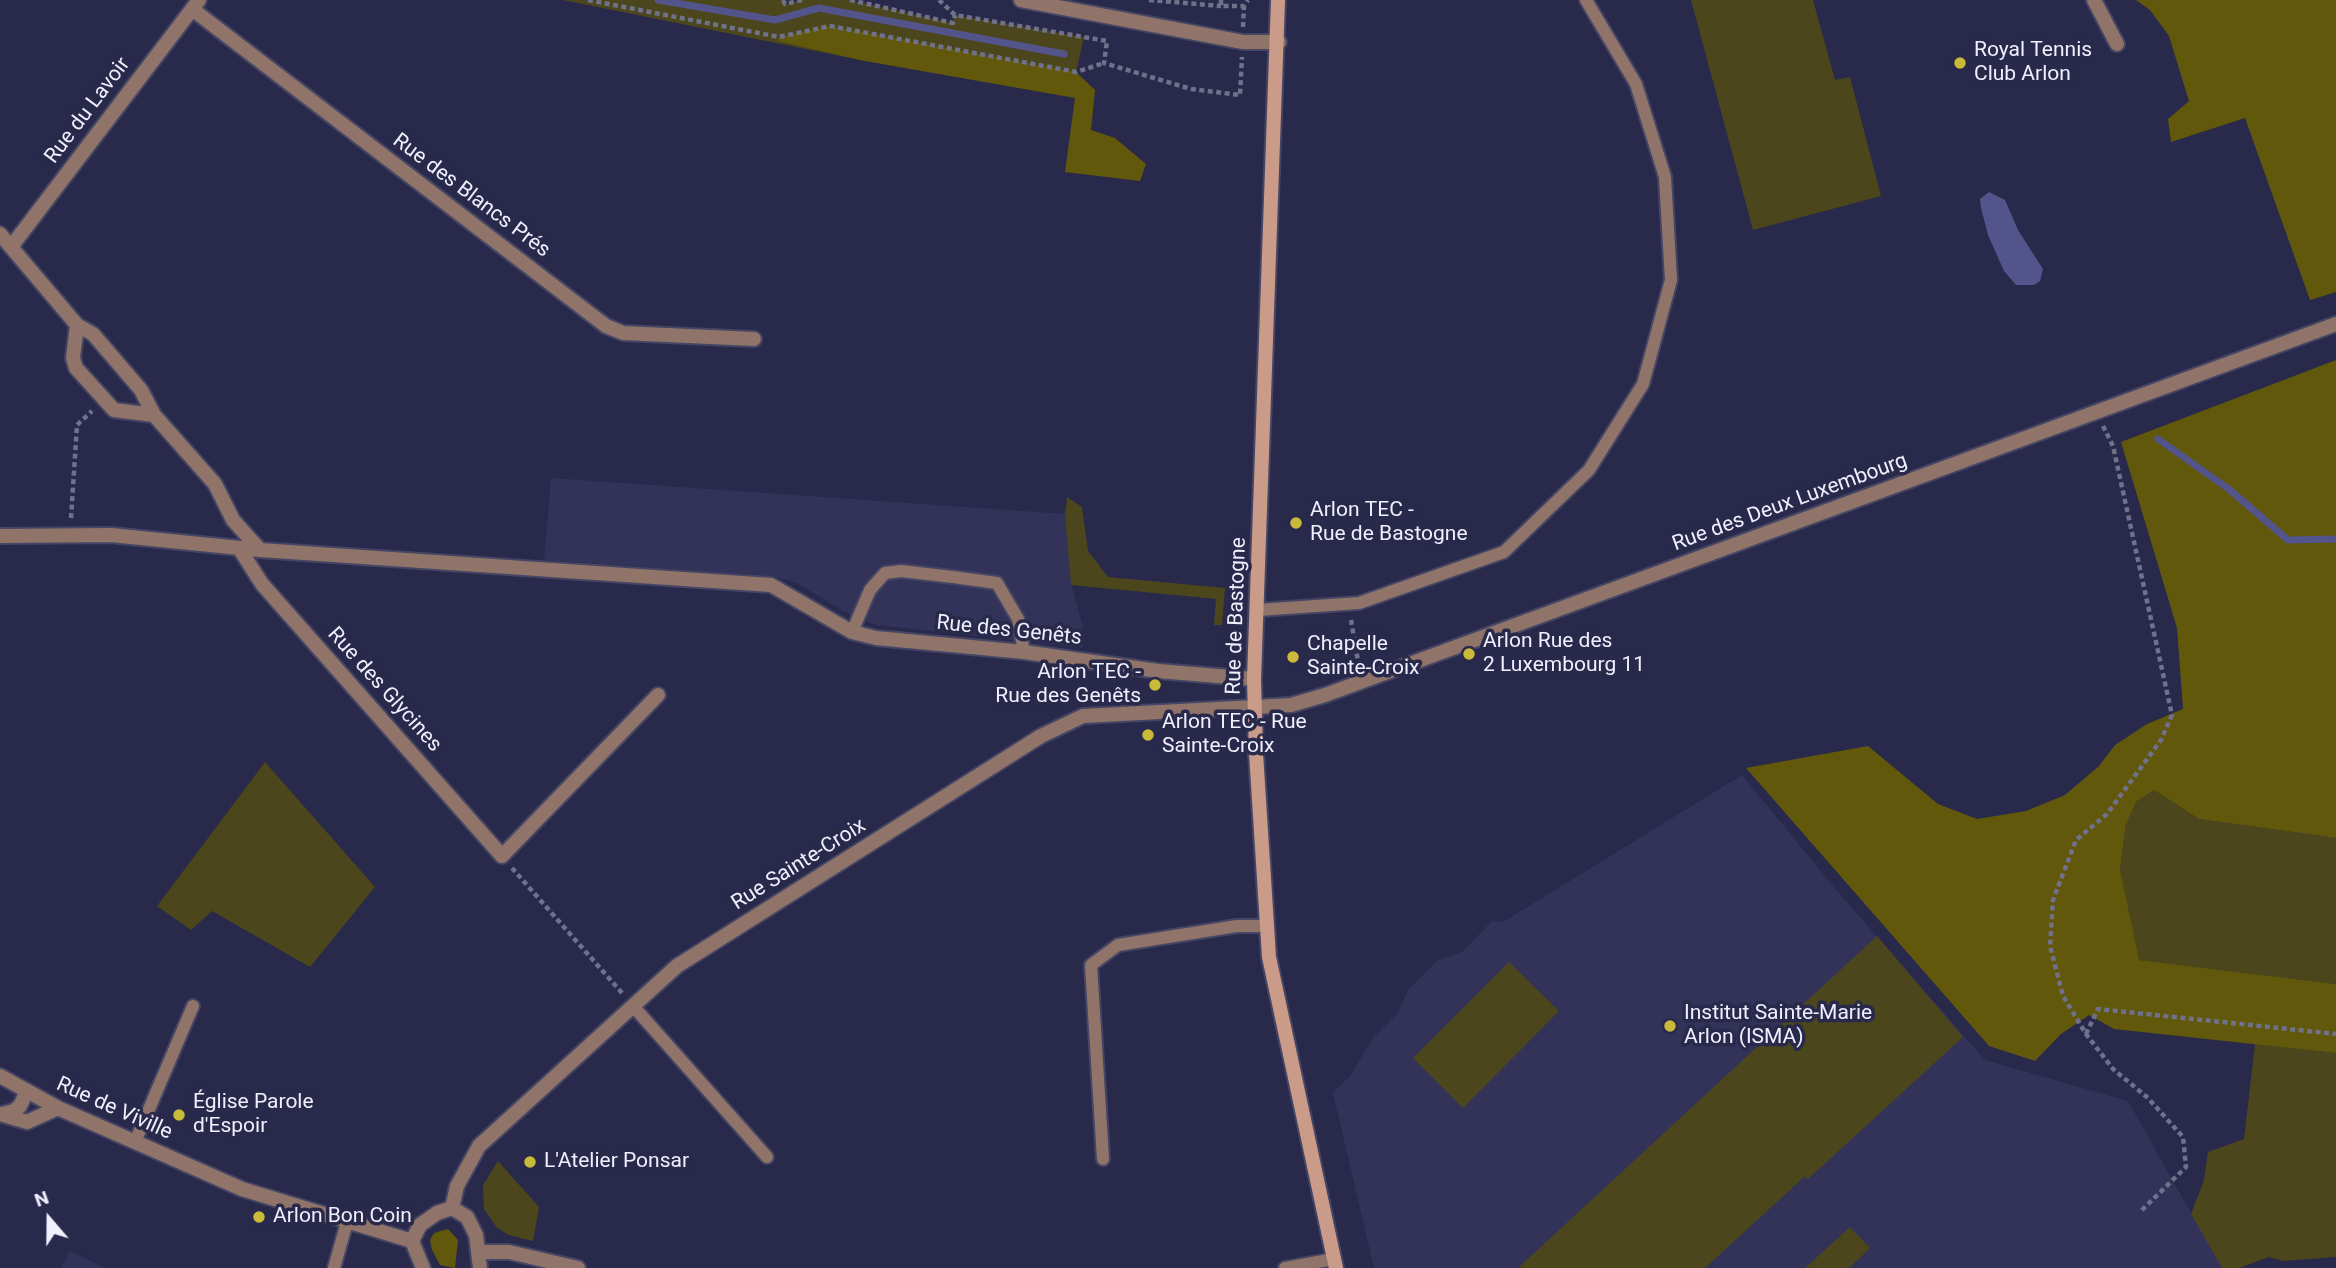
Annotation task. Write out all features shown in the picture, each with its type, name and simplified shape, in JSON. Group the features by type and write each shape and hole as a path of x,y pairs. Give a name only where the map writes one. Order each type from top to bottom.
{"main road":[{"name":"Rue de Bastogne","path":"1278,0 1279,42 1255,707 1269,957 1336,1264"}],"street":[{"path":"1021,0 1243,41 1279,42"},
{"path":"2094,0 2117,44"},
{"name":"Rue du Lavoir","path":"11,247 195,4"},
{"name":"Rue des Blancs Prés","path":"195,4 606,326 623,333 754,339"},
{"path":"0,234 77,325 93,334 141,390 154,415 215,484 233,520 260,550"},
{"name":"Rue des Deux Luxembourg","path":"1255,707 1292,705 1361,681 2336,324"},
{"path":"77,325 73,359 75,368 114,410 154,415"},
{"path":"0,536 111,535 260,550"},
{"name":"Rue des Glycines","path":"239,548 262,584 502,856"},
{"name":"Rue des Genêts","path":"260,550 771,585 852,632 876,638 1024,652 1158,671 1255,679"},
{"path":"502,856 658,695"},
{"name":"Rue Sainte-Croix","path":"452,1208 457,1186 479,1146 677,966 1063,723 1083,716 1111,712 1255,707"},
{"name":"Rue de Viville","path":"0,1076 58,1108 242,1189 412,1241"},
{"path":"0,1114 14,1111 27,1091"},
{"path":"0,1114 27,1122 58,1108"},
{"path":"423,1268 412,1241 420,1225 437,1213 452,1208 467,1217 476,1235 480,1268"},
{"path":"479,1252 509,1252 578,1268"}],"lane":[{"path":"1258,610 1359,603 1504,552 1589,470 1643,384 1671,280 1665,177 1636,84 1586,0"},
{"path":"852,632 870,590 885,573 901,571 940,575 997,583 1017,619 1024,652"},
{"path":"1103,1158 1091,965 1118,945 1237,926 1266,926"},
{"path":"135,1142 193,1006"},
{"path":"633,1006 767,1157"},
{"path":"334,1268 346,1222"},
{"path":"1285,1268 1336,1264"}],"path":[{"path":"588,0 779,37 830,26 1076,72 1104,63 1191,89 1240,94 1243,41"},
{"path":"783,0 785,4 803,0"},
{"path":"850,0 953,23 955,15"},
{"path":"939,0 955,15 1107,41 1104,63"},
{"path":"1149,0 1244,6 1248,0"},
{"path":"2096,413 2113,446 2172,715 2161,740 2107,814 2076,840 2053,901 2050,946 2063,996 2086,1034 2113,1069 2148,1098 2183,1137 2186,1167 2141,1211"},
{"path":"70,537 77,425"},
{"path":"1348,604 1361,681"},
{"path":"502,856 633,1006"},
{"path":"2086,1034 2098,1009 2336,1034"}],"shaded area":[{"path":"563,0 783,0 786,4 802,0 850,0 953,23 955,15 1084,37 1076,72 874,35 865,61"},
{"path":"1691,0 1813,0 1835,80 1850,77 1881,196 1753,230"},
{"path":"2136,0 2336,0 2336,292 2310,300 2245,118 2171,142 2168,119 2189,101 2169,36 2150,10"},
{"path":"830,26 1076,72 1095,90 1091,130 1115,138 1146,164 1140,181 1065,172 1075,98 865,61 778,41 779,37"},
{"path":"1989,192 2005,200 2018,230 2043,269 2040,281 2034,285 2016,285 2004,271 1988,235 1981,208 1980,199"},
{"path":"2336,360 2336,838 2199,819 2154,790 2136,802 2126,825 2120,869 2139,960 2336,984 2336,1053 2114,1029 2089,1015 2061,1034 2035,1061 1989,1046 1746,768 1868,746 1938,804 1977,819 2026,811 2065,795 2099,766 2115,745 2147,724 2183,709 2177,628 2121,442"},
{"path":"551,478 1065,514 1072,587 1082,623 1083,648 876,625 843,611 797,583 773,576 544,560"},
{"path":"1067,497 1082,507 1088,551 1108,577 1225,588 1222,625 1214,625 1216,599 1071,585 1065,514"},
{"path":"265,762 375,887 310,967 212,911 191,930 157,906"},
{"name":"Institut Sainte-Marie Arlon (ISMA)","path":"1742,775 1837,891 1985,1060 2128,1101 2222,1268 1374,1268 1333,1093 1350,1076 1373,1038 1397,1014 1408,990 1438,960 1462,952 1492,921 1503,922"},
{"path":"2154,790 2199,819 2336,838 2336,984 2138,960 2120,869 2126,825 2136,802"},
{"path":"1877,936 1963,1037 1808,1179 1804,1177 1705,1268 1518,1268"},
{"path":"1509,962 1559,1011 1463,1108 1413,1058"},
{"path":"2255,1044 2336,1053 2336,1257 2283,1261 2269,1257 2239,1268 2222,1268 2191,1214 2204,1180 2208,1152 2244,1139"},
{"path":"498,1161 539,1207 533,1241 509,1235 497,1228 484,1209 483,1185"},
{"path":"1850,1227 1870,1248 1849,1268 1805,1268"},
{"path":"448,1229 458,1240 455,1268 440,1265 430,1240 434,1233"},
{"path":"70,1251 105,1268 61,1268"}],"waterway":[{"path":"658,0 775,20 819,8 1064,54"},
{"path":"2158,439 2230,490 2288,540 2336,539"}],"place":[{"name":"Royal Tennis Club Arlon","path":"1960,63"},
{"name":"Arlon TEC - Rue de Bastogne","path":"1296,523"},
{"name":"Arlon Rue des 2 Luxembourg 11","path":"1469,654"},
{"name":"Chapelle Sainte-Croix","path":"1293,657"},
{"name":"Arlon TEC - Rue des Genêts","path":"1155,685"},
{"name":"Arlon TEC - Rue Sainte-Croix","path":"1148,735"},
{"name":"Institut Sainte-Marie Arlon (ISMA)","path":"1670,1026"},
{"name":"Église Parole d'Espoir","path":"179,1115"},
{"name":"L'Atelier Ponsar","path":"530,1162"},
{"name":"Arlon Bon Coin","path":"259,1217"}]}
